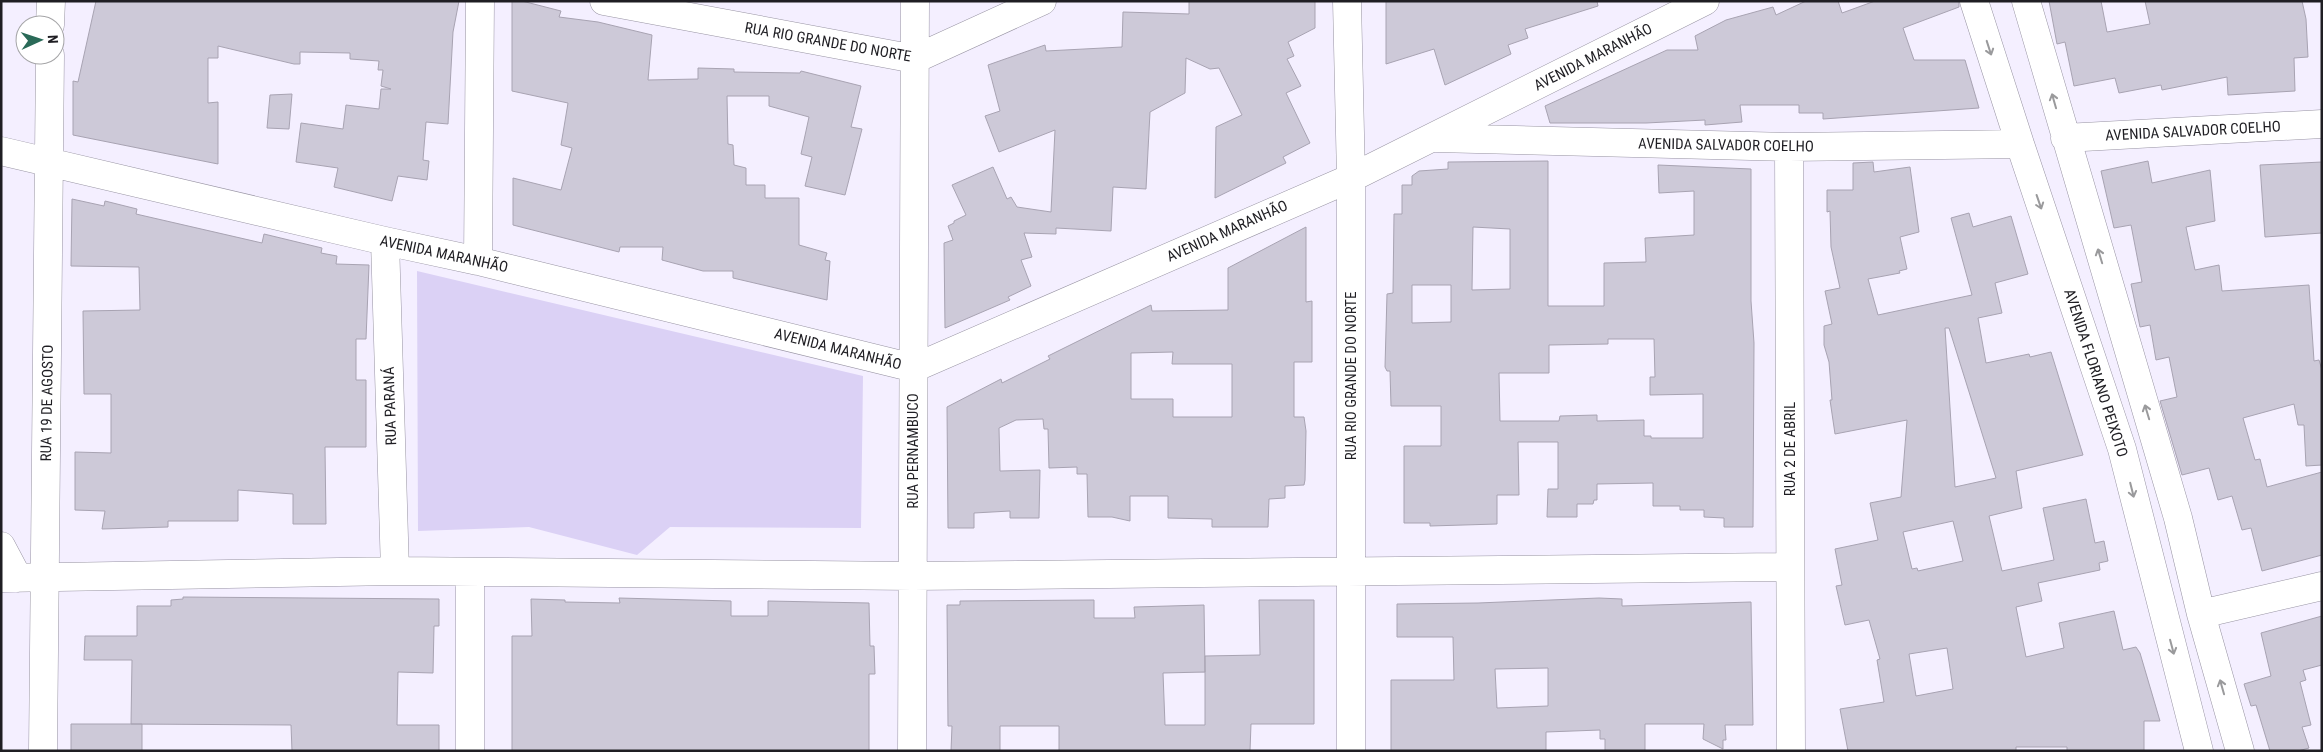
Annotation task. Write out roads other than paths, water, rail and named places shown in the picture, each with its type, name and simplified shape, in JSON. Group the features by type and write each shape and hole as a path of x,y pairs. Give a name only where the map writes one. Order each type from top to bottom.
{"street":[{"path":"50,15 51,1"},
{"path":"478,261 480,1"},
{"name":"RUA RIO GRANDE DO NORTE","path":"604,1 915,59 1042,1"},
{"name":"RUA PERNAMBUCO","path":"912,751 915,1"},
{"name":"RUA RIO GRANDE DO NORTE","path":"1346,1 1351,178 1351,751"},
{"name":"AVENIDA MARANHÃO","path":"1,151 49,160 385,241 478,261 914,368 1351,178 1705,1"},
{"name":"AVENIDA FLORIANO PEIXOTO","path":"1974,1 2122,449 2197,740"},
{"path":"2026,1 2178,518 2201,614 2240,751"},
{"name":"RUA 19 DE AGOSTO","path":"43,751 22,578 49,160 50,65"},
{"name":"AVENIDA SALVADOR COELHO","path":"2065,138 2322,124"},
{"name":"AVENIDA SALVADOR COELHO","path":"1433,138 1789,147 2020,144"},
{"name":"RUA 2 DE ABRIL","path":"1789,147 1791,751"},
{"name":"RUA PARANÁ","path":"385,241 395,571"},
{"path":"2122,449 2133,456 2139,456 2146,453 2156,442"},
{"path":"2142,531 2150,516 2157,512 2178,518"},
{"path":"1,546 22,578 395,571 913,576 1790,568"},
{"path":"470,572 470,751"},
{"path":"2201,614 2322,586"},
{"path":"2197,740 2223,726 2230,715"}]}
